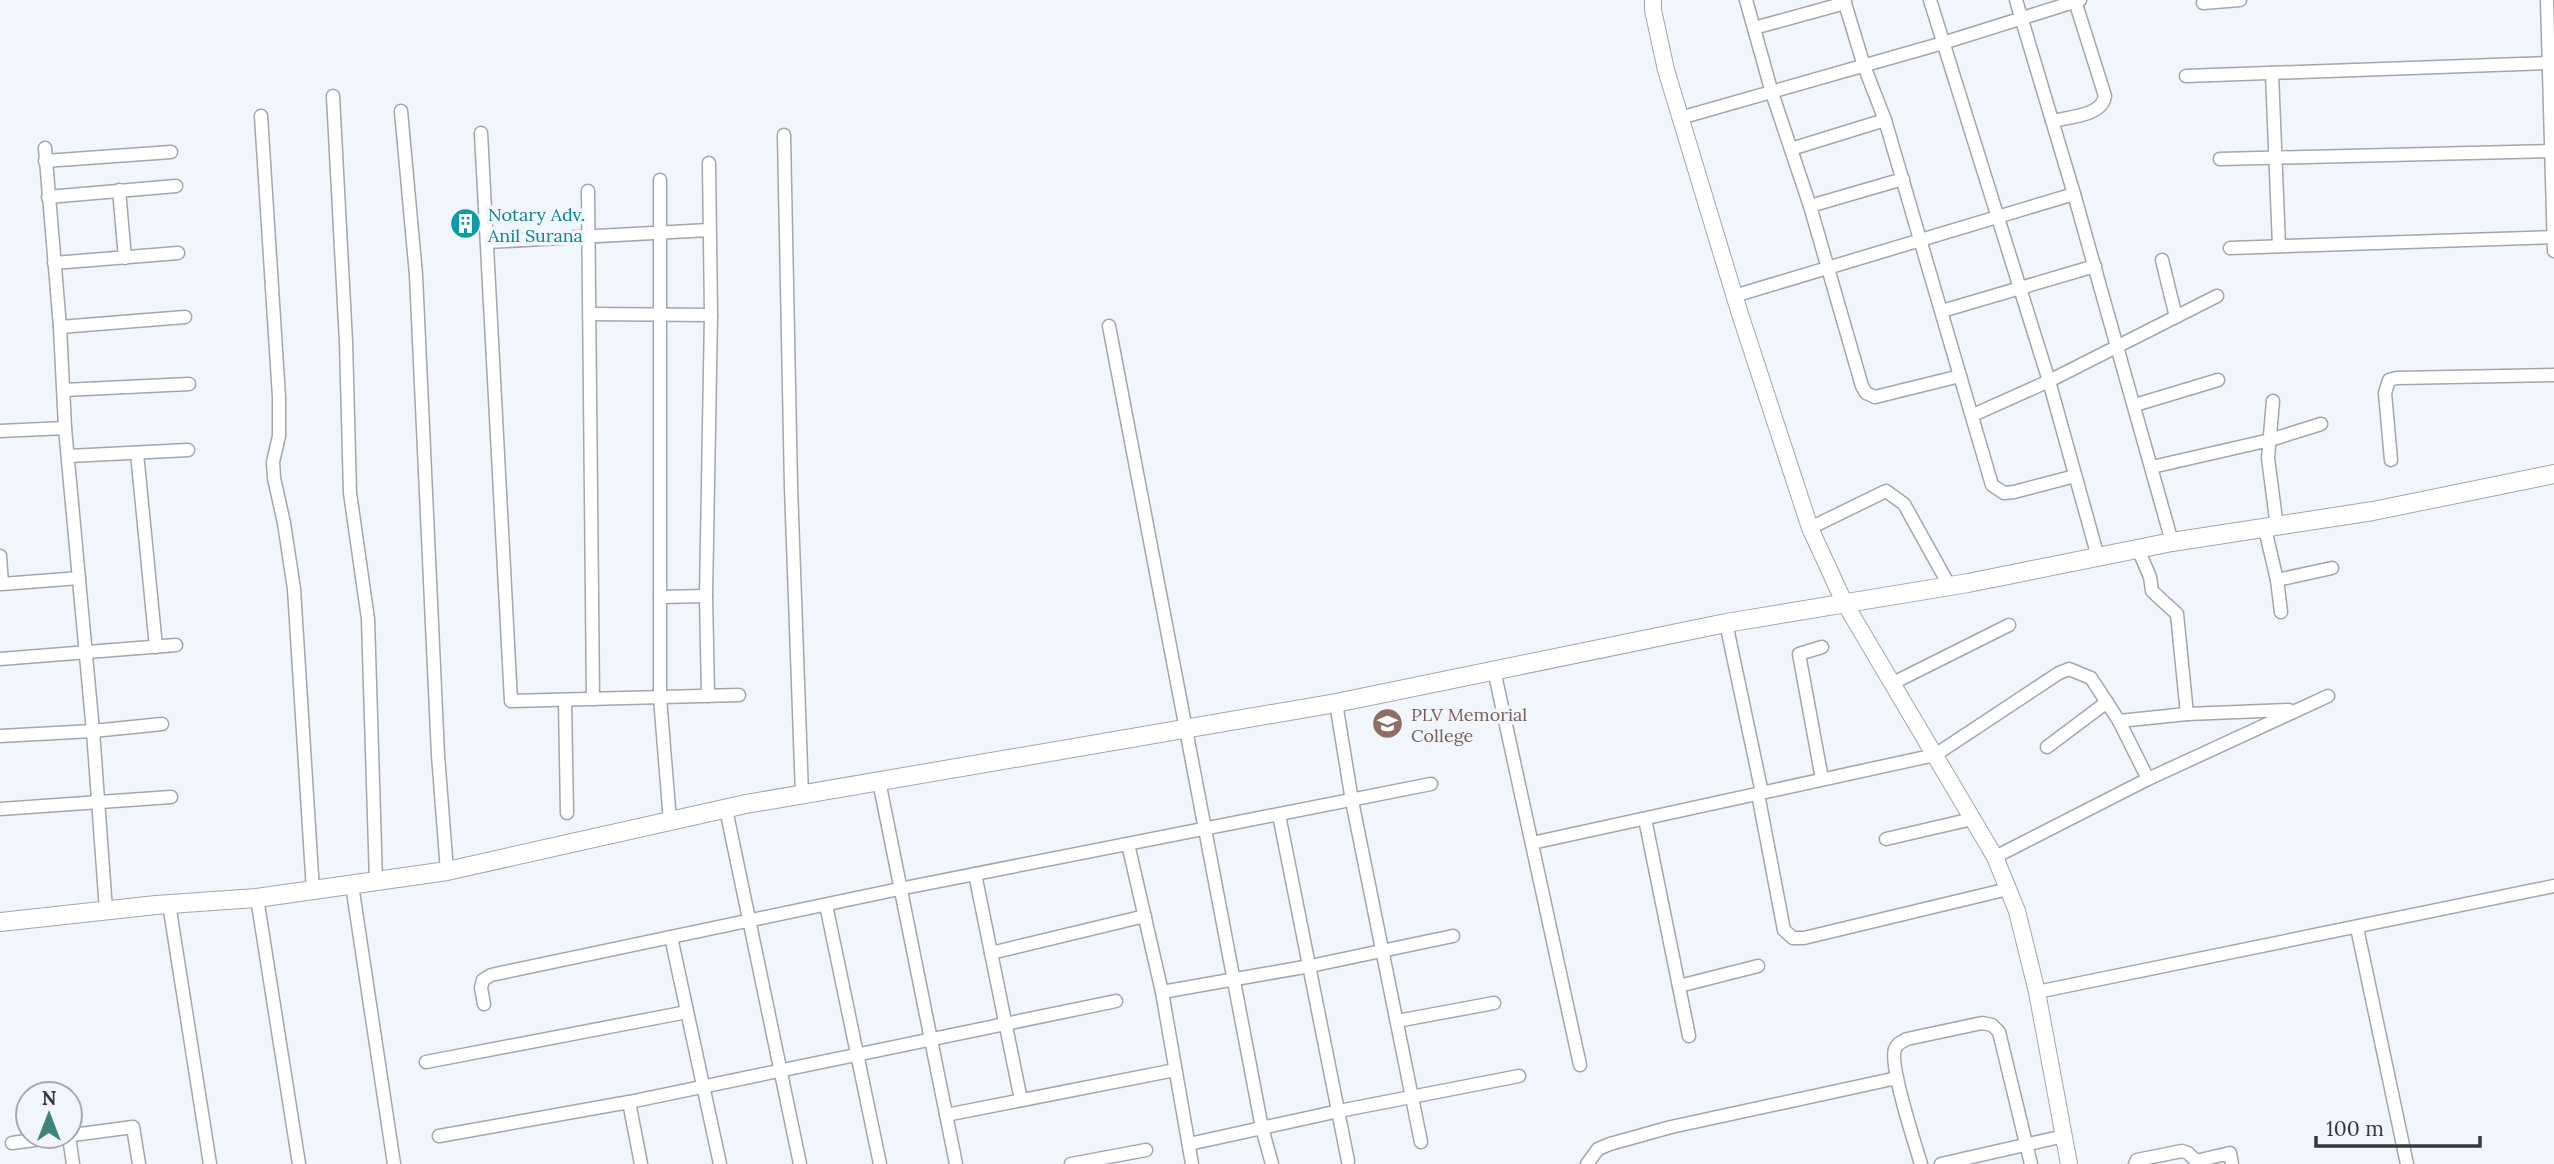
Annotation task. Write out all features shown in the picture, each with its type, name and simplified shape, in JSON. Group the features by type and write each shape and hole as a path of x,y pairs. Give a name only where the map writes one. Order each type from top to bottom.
{"main road":[{"path":"0,922 169,904 257,898 447,871 726,809 1336,703 1726,623 1949,585 2172,542 2373,511 2554,474"}],"street":[{"path":"1653,0 1666,70 1734,296 1810,528 1844,602 1995,857 2017,911 2037,992 2070,1164"},
{"path":"1746,0 1862,386 1867,393 1875,397 1960,376"},
{"path":"1930,0 2049,380 2098,557"},
{"path":"2016,0 2172,542"},
{"path":"2203,4 2240,0"},
{"path":"2547,0 2554,251"},
{"path":"1681,118 1943,43 2078,1 2105,96 2104,102 2095,110 2052,121"},
{"path":"1754,28 1844,2 1864,66 1885,120 1992,485 2004,493 2014,492 2075,476"},
{"path":"2186,76 2548,62"},
{"path":"2272,73 2279,246"},
{"path":"333,96 346,342 350,493 368,619 376,881"},
{"path":"401,111 415,275 438,755 447,871"},
{"path":"261,116 279,397 279,436 273,462 274,478 294,589 313,891"},
{"path":"1791,149 1885,120"},
{"path":"481,133 511,701 739,695"},
{"path":"784,135 791,487 802,795"},
{"path":"2220,159 2553,151"},
{"path":"106,910 93,731 65,428 60,327 45,154 171,152"},
{"path":"708,696 706,596 711,315 709,163"},
{"path":"1810,206 1903,179"},
{"path":"660,180 660,698 670,821"},
{"path":"48,197 176,186"},
{"path":"119,190 125,258"},
{"path":"588,191 593,699"},
{"path":"1734,296 2074,194"},
{"path":"487,242 709,230"},
{"path":"2230,248 2554,237"},
{"path":"54,263 178,253"},
{"path":"2162,260 2176,317"},
{"path":"1942,311 2095,267"},
{"path":"1973,415 2217,296"},
{"path":"590,314 711,315"},
{"path":"60,327 185,317"},
{"path":"1109,326 1184,729 1262,1128 1272,1164"},
{"path":"2391,460 2385,393 2389,380 2554,375"},
{"path":"2134,405 2218,380"},
{"path":"64,390 189,384"},
{"path":"2273,401 2268,458 2271,528 2281,612"},
{"path":"2152,467 2270,440 2321,424"},
{"path":"0,430 65,428"},
{"path":"69,456 188,450"},
{"path":"137,453 156,647"},
{"path":"1810,528 1886,491 1903,503 1949,585"},
{"path":"2138,549 2150,577 2151,591 2177,614 2187,714"},
{"path":"0,556 1,585 79,578"},
{"path":"2277,580 2332,568"},
{"path":"660,597 706,596"},
{"path":"1726,623 1784,930 1793,938 1804,938 2008,889"},
{"path":"1893,683 2009,625"},
{"path":"0,660 176,645"},
{"path":"1822,647 1799,654 1822,779"},
{"path":"1532,844 1935,755 2069,669 2087,675 2107,702 2148,779"},
{"path":"1494,670 1580,1065"},
{"path":"1995,857 2148,779 2329,696"},
{"path":"565,701 567,813"},
{"path":"2047,747 2107,702"},
{"path":"1336,703 1352,801 1421,1142"},
{"path":"2119,721 2187,714 2297,710"},
{"path":"0,736 162,724"},
{"path":"879,781 957,1164"},
{"path":"484,1004 482,983 485,977 491,975 900,889 1431,784"},
{"path":"0,809 171,797"},
{"path":"726,809 800,1164"},
{"path":"1279,815 1348,1161"},
{"path":"1645,819 1689,1036"},
{"path":"1886,839 1972,819"},
{"path":"1128,844 1162,992 1192,1164"},
{"path":"975,874 1021,1100"},
{"path":"352,885 394,1164"},
{"path":"2037,992 2554,886"},
{"path":"257,898 299,1164"},
{"path":"169,904 210,1164"},
{"path":"826,905 880,1164"},
{"path":"991,953 1145,916"},
{"path":"2357,928 2407,1164"},
{"path":"1162,992 1453,936"},
{"path":"671,937 720,1164"},
{"path":"1679,986 1758,965"},
{"path":"439,1136 629,1102 1116,1001"},
{"path":"1397,1021 1494,1003"},
{"path":"426,1062 687,1012"},
{"path":"1920,1164 1898,1078 1894,1056 1898,1043 1982,1024 1992,1025 1999,1032 2031,1164"},
{"path":"946,1115 1175,1070"},
{"path":"1189,1144 1519,1076"},
{"path":"1587,1164 1592,1154 1610,1144 1671,1127 1898,1078"},
{"path":"629,1102 641,1164"},
{"path":"84,1135 134,1127 139,1164"},
{"path":"1941,1164 2064,1136"},
{"path":"1072,1164 1146,1150"},
{"path":"2135,1164 2137,1160 2182,1151 2195,1162 2230,1153 2232,1164"}],"place":[{"name":"Notary Adv. Anil Surana","path":"465,224"},
{"name":"PLV Memorial College","path":"1388,724"}]}
